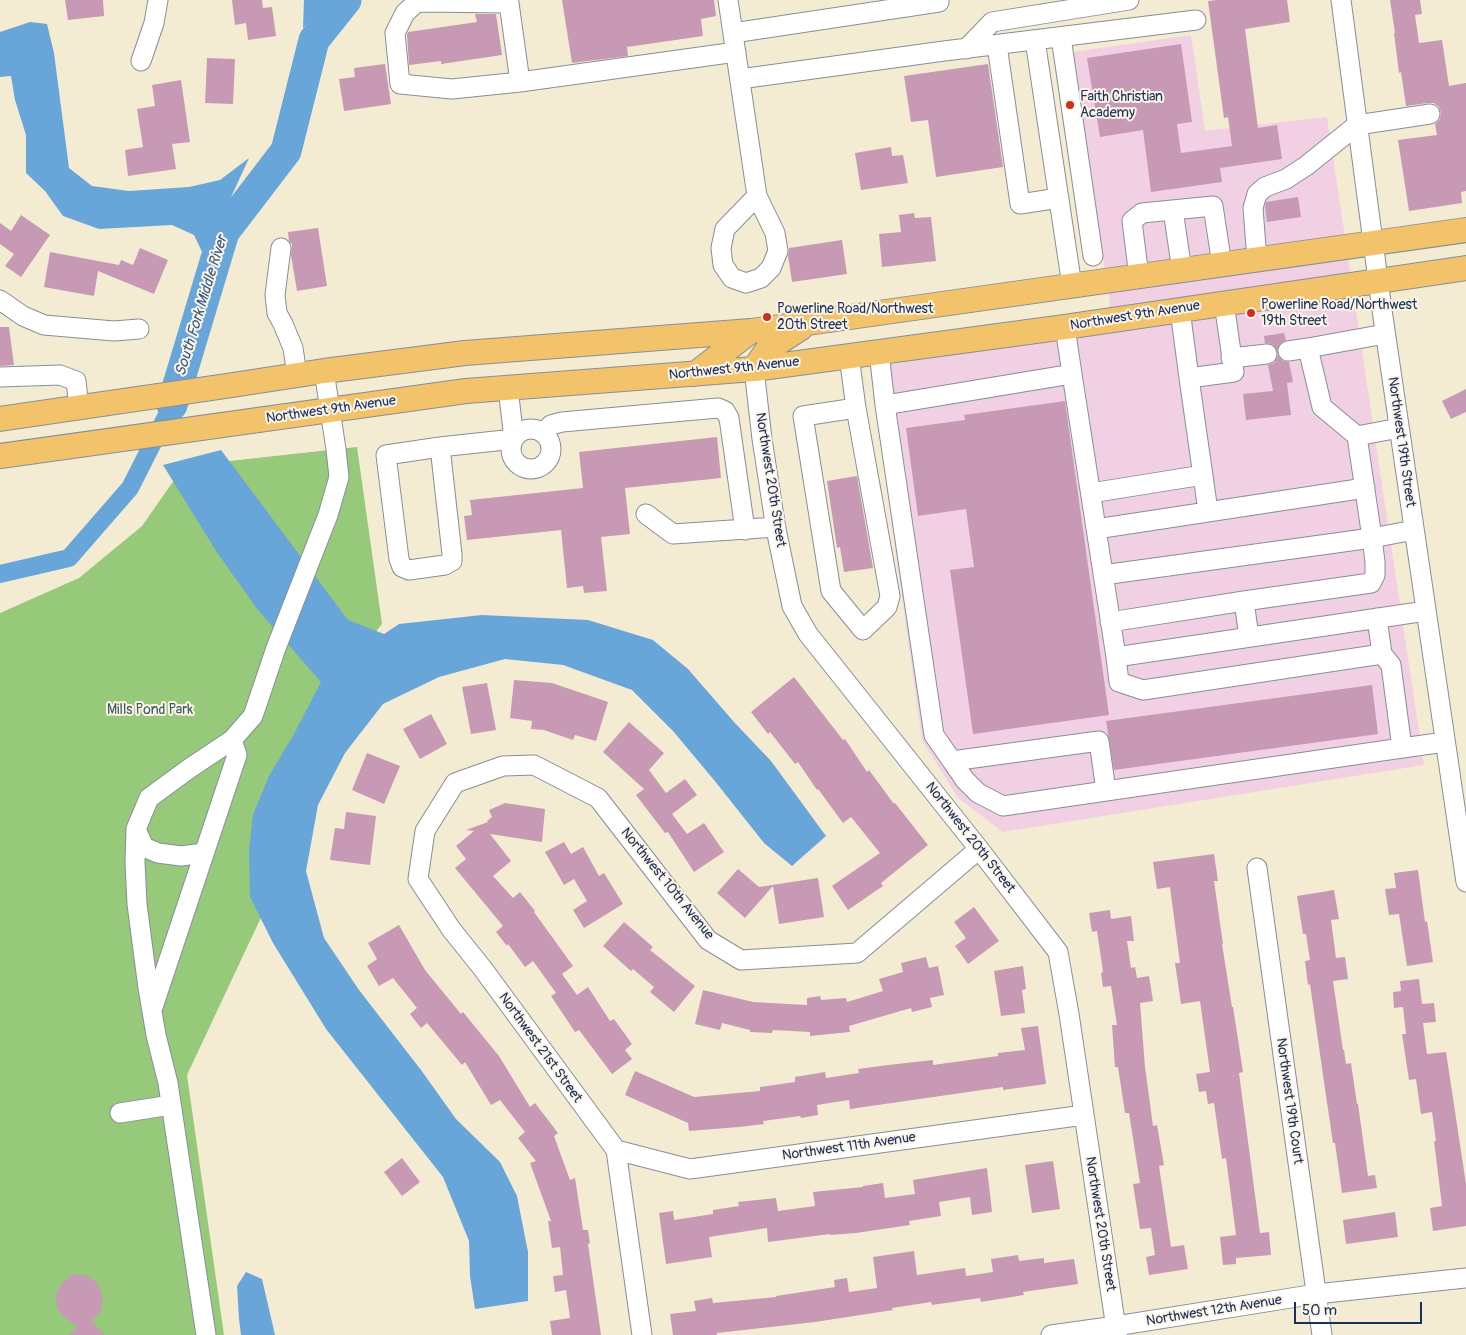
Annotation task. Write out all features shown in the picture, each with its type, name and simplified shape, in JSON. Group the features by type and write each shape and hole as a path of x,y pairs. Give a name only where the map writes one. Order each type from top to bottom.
{"main road":[{"path":"0,419 324,371 465,353 751,331 1466,230"},
{"name":"Northwest 9th Avenue","path":"0,456 466,391 754,369 1065,327 1466,268"},
{"path":"754,369 767,350 809,323"},
{"path":"695,374 751,331"}],"street":[{"path":"141,61 154,23 158,0"},
{"path":"728,0 757,196"},
{"path":"966,49 992,22 1129,0"},
{"name":"Northwest 19th Street","path":"1341,0 1372,244 1466,882"},
{"path":"520,82 509,3 416,2 405,13 395,33 400,84 452,88 520,82 736,52"},
{"path":"733,33 939,2"},
{"path":"740,79 1196,20"},
{"path":"1061,37 1093,256"},
{"path":"1035,40 1072,286"},
{"path":"997,45 1020,204 1059,198"},
{"path":"1257,260 1253,208 1257,194 1265,187 1286,179 1306,166 1357,125 1430,114"},
{"path":"1139,277 1132,221 1142,213 1213,206 1222,265"},
{"path":"1173,210 1182,271"},
{"path":"281,248 275,295 277,313 293,348 297,375"},
{"path":"0,300 23,316 44,325 114,331 140,329"},
{"path":"1189,378 1234,372 1224,303"},
{"path":"1180,310 1208,512"},
{"path":"1065,327 1119,682 1143,690 1382,654"},
{"path":"1288,351 1385,334"},
{"path":"1110,622 1371,583 1375,575 1375,562 1357,436 1322,407 1308,348"},
{"path":"879,352 934,735 965,780 978,792 1003,806 1445,742"},
{"path":"1231,358 1267,354"},
{"path":"849,356 856,408 890,596 887,606 863,630 831,591 803,416 856,408"},
{"name":"Northwest 20th Street","path":"754,369 762,439 776,527 792,606 808,634 979,849 1058,952 1116,1331"},
{"path":"206,1335 171,1105 152,1010 137,904 136,829 150,798 232,740 253,716 276,648 328,514 339,477 324,371"},
{"path":"886,405 1072,374"},
{"path":"0,377 60,375 76,381 79,408"},
{"path":"508,388 514,439"},
{"path":"543,433 550,425 562,422 718,408 725,411 728,418 745,530"},
{"path":"1357,436 1399,428"},
{"path":"531,429 543,433 548,438 550,444 549,456 541,466 535,468 522,466 513,457 511,451 514,439 518,433 524,430 531,429"},
{"path":"440,447 452,561 445,565 410,570 402,567 399,559 386,455 440,447 514,439"},
{"path":"1090,493 1203,475"},
{"path":"1096,529 1365,488"},
{"path":"646,514 673,534 776,527"},
{"path":"1103,575 1372,538 1414,530"},
{"path":"1244,601 1249,637"},
{"path":"1116,657 1426,611"},
{"path":"1377,618 1382,654 1391,665 1402,748"},
{"path":"152,1010 237,754 232,740"},
{"path":"952,761 1099,741 1106,792"},
{"name":"Northwest 10th Avenue","path":"455,782 503,766 534,765 598,798 708,940 741,960 858,953 979,849"},
{"name":"Northwest 21st Street","path":"455,782 425,831 418,879 451,929 483,969 616,1150 642,1335"},
{"path":"136,829 144,847 158,853 181,856 204,853"},
{"name":"Northwest 19th Court","path":"1257,868 1322,1335"},
{"path":"120,1112 171,1105"},
{"name":"Northwest 11th Avenue","path":"616,1150 690,1169 1084,1115"},
{"name":"Northwest 12th Avenue","path":"1051,1335 1116,1331 1316,1294 1466,1278"}],"shaded area":[{"path":"1191,35 1205,131 1327,117 1424,765 1003,832 958,798 922,740 870,367 1114,331 1073,52"}],"green space":[{"name":"Mills Pond Park","path":"357,447 382,624 327,694 265,909 187,1075 224,1335 0,1335 0,613 79,578 142,526 184,466"}],"water":[{"path":"304,0 331,0 303,28"},
{"path":"30,22 47,24 54,53 69,168 92,186 129,191 189,187 220,180 249,158 204,256 194,235 172,225 99,229 63,216 45,191 26,173 26,135 15,100 11,76 0,77 0,32"},
{"path":"221,450 348,620 384,634 399,624 482,615 588,620 653,640 688,669 771,761 826,836 792,866 764,843 673,731 632,690 563,665 505,659 439,677 383,704 345,753 318,805 306,871 324,938 359,990 456,1119 500,1162 517,1196 528,1252 528,1301 475,1309 470,1276 469,1241 443,1177 326,1029 273,943 250,897 249,850 253,815 269,776 294,734 321,682 258,610 218,554 163,465"},
{"path":"246,1272 262,1279 275,1335 241,1335 237,1286"}],"building":[{"path":"65,0 103,0 104,16 68,20"},
{"path":"232,0 262,0 263,8 272,7 276,36 248,40 246,23 235,25"},
{"path":"562,0 714,0 716,16 701,19 703,36 627,47 628,56 572,63"},
{"path":"1287,0 1290,22 1245,29 1258,128 1277,125 1282,159 1220,168 1222,182 1151,192 1143,130 1100,137 1087,58 1181,44 1192,122 1177,124 1181,153 1232,146 1228,117 1224,118 1208,1"},
{"path":"1390,0 1420,0 1422,14 1415,15 1419,43 1442,40 1449,86 1466,83 1466,191 1461,192 1462,203 1409,211 1398,140 1437,135 1435,124 1440,119 1441,113 1439,107 1434,103 1406,106 1401,72 1399,73"},
{"path":"475,14 496,14 502,55 441,64 441,61 409,65 408,32 477,22"},
{"path":"207,58 235,59 233,104 205,103"},
{"path":"385,64 391,104 344,111 339,79 355,77 354,68"},
{"path":"988,64 1003,167 936,177 928,120 911,122 904,76"},
{"path":"181,80 190,142 172,144 176,169 128,176 125,150 143,147 137,109 155,106 152,85"},
{"path":"891,147 892,156 903,155 908,183 861,190 855,153"},
{"path":"1298,197 1301,217 1267,222 1266,202"},
{"path":"914,213 915,218 931,217 936,261 882,267 879,234 901,232 899,215"},
{"path":"21,215 50,235 21,277 5,266 14,254 0,244 0,223 11,231"},
{"path":"318,228 327,286 297,291 291,255 292,244 289,241 288,232"},
{"path":"842,240 847,274 792,282 788,256 789,248"},
{"path":"140,248 168,260 154,294 98,271 94,296 44,287 50,252 119,265 121,260 133,265"},
{"path":"0,327 9,327 14,365 0,366"},
{"path":"1284,333 1286,340 1281,343 1277,350 1272,344 1265,343 1264,336"},
{"path":"1278,355 1283,361 1289,362 1293,382 1287,383 1291,415 1246,420 1243,394 1273,391 1268,365 1274,363"},
{"path":"1466,389 1466,412 1451,419 1442,401"},
{"path":"1065,401 1109,715 973,734 950,570 974,567 966,509 918,516 906,428 965,420 964,415"},
{"path":"717,437 721,478 625,488 630,534 601,537 607,591 584,593 583,586 567,588 561,530 467,540 464,516 472,515 470,500 583,488 579,452"},
{"path":"857,476 873,568 844,572 840,547 837,548 827,481"},
{"path":"794,677 843,740 845,739 867,772 869,770 928,845 881,883 883,886 848,910 832,886 880,853 851,817 843,823 798,762 795,764 770,732 768,734 751,712"},
{"path":"514,680 552,683 608,702 596,741 575,735 573,740 544,730 531,729 532,721 510,718"},
{"path":"487,683 496,730 471,734 462,687"},
{"path":"1372,685 1378,734 1114,770 1106,721"},
{"path":"431,714 447,744 420,759 403,729"},
{"path":"629,722 664,753 649,770 666,793 685,779 697,795 672,814 687,834 704,823 724,852 694,872 668,832 665,833 636,795 644,789 603,752"},
{"path":"367,753 400,766 384,804 352,790"},
{"path":"505,803 545,809 542,842 490,834 511,861 493,876 513,898 520,892 535,911 573,966 562,974 577,995 588,987 610,1021 614,1019 632,1044 625,1050 632,1059 612,1074 579,1030 575,1032 551,996 556,993 533,961 525,967 508,944 507,946 496,932 503,926 455,868 466,859 456,846 474,831 466,830 488,822 492,817 489,810"},
{"path":"346,812 376,816 370,865 330,860 335,828 344,829"},
{"path":"564,842 571,854 583,847 599,876 604,873 623,904 584,928 573,910 587,901 574,879 564,885 545,852"},
{"path":"1214,854 1218,881 1214,881 1222,944 1243,1072 1239,1073 1260,1233 1269,1232 1271,1255 1236,1258 1236,1264 1223,1265 1220,1237 1236,1235 1226,1158 1222,1159 1214,1103 1208,1104 1206,1091 1199,1092 1196,1074 1210,1072 1200,1001 1181,1004 1175,963 1180,963 1170,887 1157,889 1153,862"},
{"path":"738,869 759,887 818,878 824,917 779,924 773,886 745,918 717,893"},
{"path":"1418,870 1433,962 1407,966 1399,914 1389,915 1385,889 1396,888 1394,873"},
{"path":"1334,890 1339,919 1331,920 1336,958 1345,957 1348,979 1333,981 1346,1064 1351,1063 1368,1176 1375,1175 1377,1188 1342,1193 1310,984 1308,985 1305,961 1310,960 1306,934 1303,934 1297,896"},
{"path":"974,907 999,941 968,964 955,946 966,938 954,922"},
{"path":"1110,910 1111,919 1131,916 1134,941 1127,941 1131,968 1135,967 1137,978 1149,976 1153,1001 1140,1003 1145,1067 1153,1126 1157,1125 1164,1165 1159,1166 1171,1247 1184,1245 1188,1269 1149,1275 1146,1257 1155,1255 1151,1228 1140,1229 1133,1184 1140,1183 1129,1113 1125,1113 1118,1067 1115,1067 1112,1025 1117,1025 1111,986 1103,987 1101,973 1103,972 1097,931 1092,932 1089,913"},
{"path":"624,922 653,947 650,950 695,986 674,1012 650,992 654,987 633,969 631,971 603,946"},
{"path":"399,925 425,970 499,1056 530,1107 535,1103 558,1133 554,1136 570,1180 575,1178 583,1230 588,1230 590,1243 588,1244 601,1335 552,1335 550,1321 570,1318 566,1290 555,1292 553,1276 563,1275 560,1247 552,1248 548,1221 551,1221 530,1163 536,1161 518,1138 525,1132 500,1100 491,1105 465,1062 462,1065 427,1023 421,1028 410,1014 417,1008 393,978 379,986 367,966 377,959 368,943"},
{"path":"926,957 929,968 938,966 944,995 930,998 932,1007 912,1012 911,1008 849,1026 850,1032 810,1036 810,1032 773,1030 772,1033 750,1032 750,1030 722,1023 720,1030 695,1024 703,990 753,1002 807,1005 807,998 820,996 821,1000 846,998 847,1002 883,991 879,979 903,972 901,963"},
{"path":"1023,966 1026,989 1022,990 1025,1013 1001,1016 994,971"},
{"path":"1419,979 1422,1004 1434,1003 1436,1022 1423,1023 1427,1054 1446,1052 1466,1184 1466,1226 1433,1231 1430,1208 1442,1206 1432,1112 1421,1114 1416,1079 1409,1080 1402,1034 1406,1034 1403,1007 1394,1008 1393,992 1401,991 1400,981"},
{"path":"1038,1026 1046,1084 1003,1090 1003,1087 850,1109 849,1100 817,1105 818,1115 763,1121 764,1124 689,1131 688,1123 625,1095 635,1071 694,1097 760,1091 760,1087 795,1082 795,1077 825,1072 826,1078 859,1073 858,1069 888,1065 933,1060 933,1065 998,1056 998,1053 1025,1050 1021,1028"},
{"path":"402,1158 420,1182 402,1196 384,1172"},
{"path":"1053,1161 1060,1209 1032,1213 1025,1165"},
{"path":"987,1168 992,1212 972,1215 970,1197 939,1202 941,1216 909,1221 910,1225 856,1233 830,1234 768,1242 767,1228 709,1237 712,1257 666,1264 659,1213 673,1211 674,1220 713,1214 713,1210 739,1206 738,1202 776,1198 778,1211 815,1206 813,1192 883,1183 885,1198 915,1194 913,1180"},
{"path":"1395,1212 1398,1237 1346,1244 1343,1220"},
{"path":"914,1251 917,1275 965,1268 966,1276 993,1272 991,1259 1018,1255 1019,1261 1044,1258 1044,1263 1074,1259 1078,1284 1023,1292 1024,1295 981,1302 980,1298 932,1305 931,1302 892,1308 893,1310 815,1322 717,1333 717,1335 673,1335 670,1314 696,1311 694,1301 712,1298 713,1303 776,1297 835,1287 834,1280 847,1278 849,1292 877,1288 873,1257"},
{"path":"72,1275 86,1275 97,1283 103,1302 100,1312 91,1321 105,1335 69,1335 77,1326 63,1316 57,1308 56,1294 62,1283"}],"waterway":[{"name":"South Fork Middle River","path":"172,405 224,232 286,151 314,40 346,0"},
{"path":"0,574 69,558 130,488 172,405"}],"place":[{"name":"Faith Christian Academy","path":"1070,105"},
{"name":"Powerline Road/Northwest 19th Street","path":"1251,313"},
{"name":"Powerline Road/Northwest 20th Street","path":"767,317"}]}
